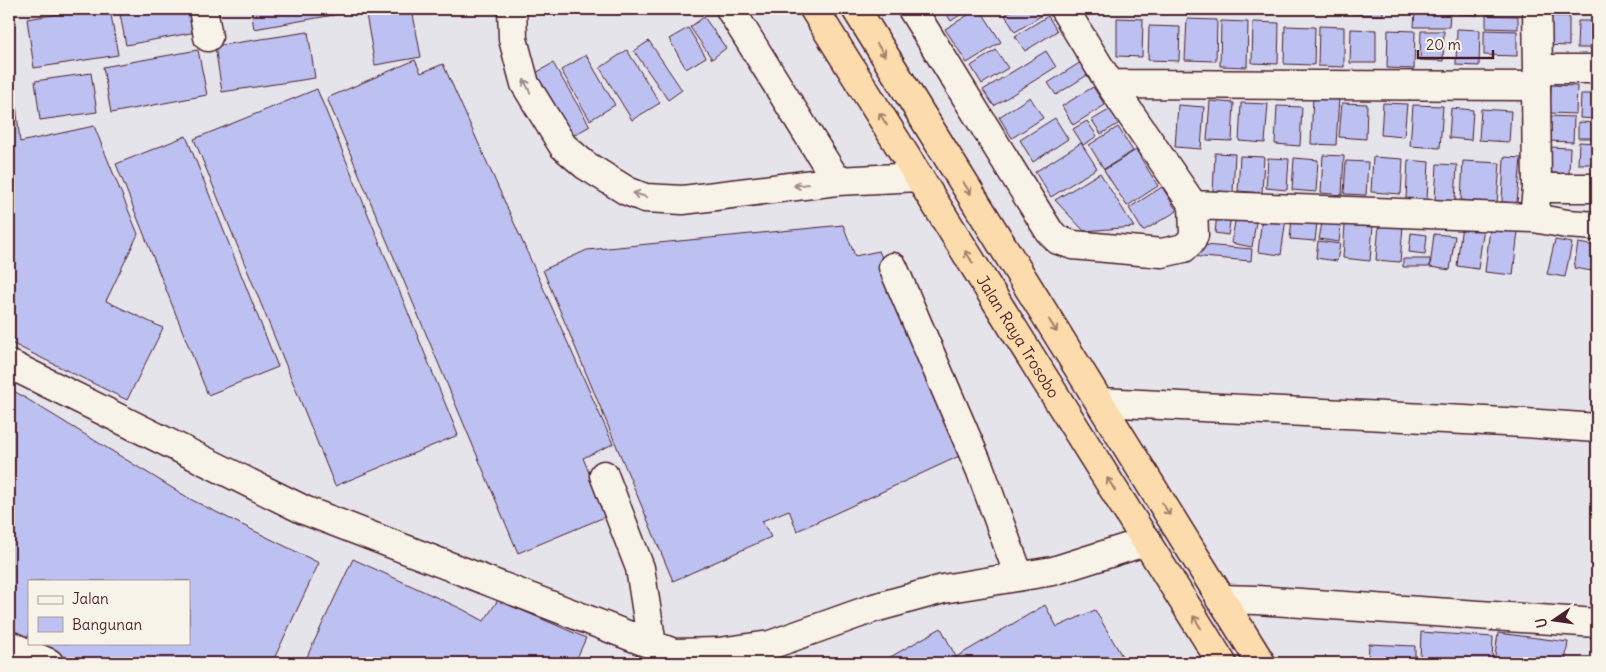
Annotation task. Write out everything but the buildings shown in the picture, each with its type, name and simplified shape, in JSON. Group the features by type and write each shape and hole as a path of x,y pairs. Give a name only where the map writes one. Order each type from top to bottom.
{"highway":[{"name":"Jalan Raya Trosobo","path":"814,9 1222,663"},
{"name":"Jalan Raya Trosobo","path":"856,9 1261,663"}],"street":[{"path":"203,9 208,37"},
{"path":"512,9 513,40 525,84 563,146 585,164 627,191 645,198 683,200 837,181 919,177"},
{"path":"730,9 837,181"},
{"path":"912,9 1048,231 1058,240 1072,245 1162,253 1179,250 1188,245 1194,235 1193,205 1110,84 1064,9"},
{"path":"1534,218 1537,188 1536,9"},
{"path":"1110,84 1537,78 1597,69"},
{"path":"1537,188 1597,188"},
{"path":"1193,205 1534,218 1567,224 1597,226"},
{"path":"893,267 980,469 1019,576"},
{"path":"9,364 304,510 674,653 718,652 770,645 874,608 943,589 1053,571 1147,540"},
{"path":"1100,402 1457,419 1597,428"},
{"path":"604,475 640,568 652,644"},
{"path":"1220,599 1597,622"},
{"path":"9,645 49,663"}]}
